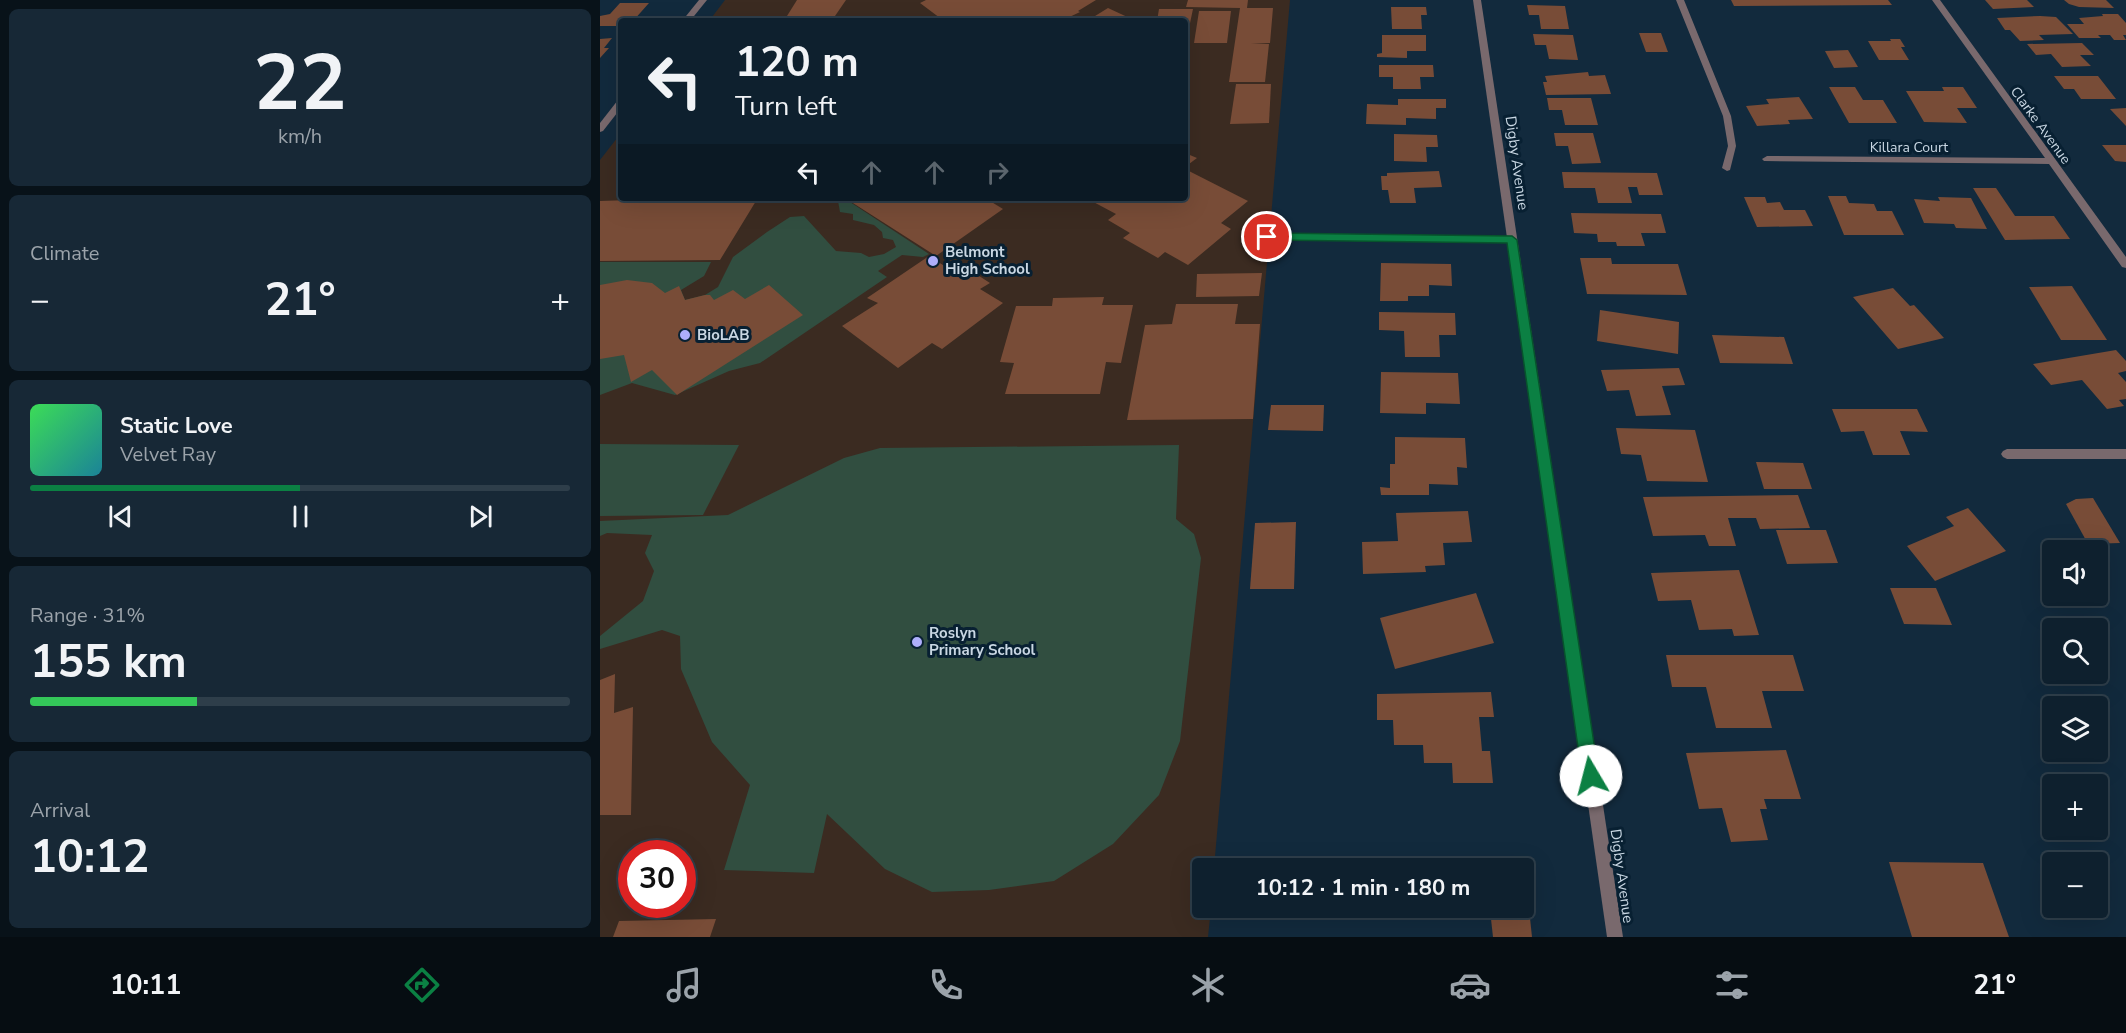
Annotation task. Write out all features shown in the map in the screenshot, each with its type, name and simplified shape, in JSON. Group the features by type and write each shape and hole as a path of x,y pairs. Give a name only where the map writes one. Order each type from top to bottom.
{"street":[{"path":"688,18 703,0"},
{"name":"Digby Avenue","path":"1477,0 1615,937"},
{"path":"1680,0 1727,116 1732,146 1727,168"},
{"name":"Clarke Avenue","path":"1936,0 2126,264"},
{"path":"600,129 618,106"},
{"name":"Killara Court","path":"1767,159 2051,161"},
{"path":"1267,237 1512,240"},
{"path":"2007,454 2126,454"}],"shaded area":[{"name":"Roslyn Primary School","path":"725,0 1290,0 1215,858 1192,858 1192,918 1210,918 1208,937 600,937 600,160 618,137 618,201 1188,201 1188,18 711,18"}],"green space":[{"path":"838,201 849,201 929,254 923,257 902,255 878,271 887,277 760,363 729,371 675,395 632,383 600,395 600,262 711,262 704,276 681,290 685,300 705,295 718,287 733,257 790,217 804,216 836,251 861,253 869,257 884,254 896,247 893,240 883,238 882,232 874,225 853,220 853,214 840,212"},
{"path":"600,444 739,445 703,515 600,516"},
{"name":"Roslyn Primary School","path":"1179,445 1176,519 1194,534 1201,558 1180,741 1159,795 1113,844 1054,881 989,890 932,892 885,869 827,814 814,873 724,870 750,785 712,742 681,669 680,636 662,630 600,649 600,636 643,601 654,571 645,553 652,535 607,533 600,536 600,521 728,515 844,458 880,448"}],"building":[{"path":"797,0 846,0 835,16 787,16"},
{"path":"926,0 1096,0 1067,18 940,18 920,3"},
{"path":"1188,0 1248,0 1247,8 1273,8 1270,43 1251,43 1269,44 1265,82 1229,82 1240,8 1186,7"},
{"path":"1731,0 1888,0 1892,5 1734,6"},
{"path":"1985,0 2027,0 2034,7 1993,9"},
{"path":"2064,0 2106,0 2114,8 2079,7"},
{"path":"620,3 649,3 636,18 618,18 618,26 600,26 600,16 610,14"},
{"path":"1527,5 1565,6 1569,29 1541,29 1539,15 1529,15"},
{"path":"1391,7 1426,7 1427,15 1421,15 1422,29 1392,29"},
{"path":"1108,8 1130,18 1092,18"},
{"path":"1159,9 1193,9 1188,33 1188,18 1158,18"},
{"path":"1199,11 1231,11 1227,43 1194,43"},
{"path":"2102,14 2118,14 2126,23 2126,35 2123,35 2126,40 2114,40 2110,35 2098,35 2101,38 2079,38 2067,24 2084,24 2079,18 2103,16"},
{"path":"2056,17 2073,34 2039,35 2044,40 2020,41 2010,30 2005,30 1997,18"},
{"path":"1639,33 1661,33 1668,52 1646,52"},
{"path":"1533,34 1573,35 1578,60 1549,59 1546,45 1535,45"},
{"path":"1382,35 1426,35 1426,51 1407,51 1407,58 1377,57 1377,54 1382,53"},
{"path":"612,38 604,48 609,48 600,58 600,39"},
{"path":"1890,39 1900,39 1905,47 1901,47 1909,60 1879,60 1868,41 1891,41"},
{"path":"2082,43 2094,55 2080,55 2091,66 2062,67 2051,54 2036,55 2027,44"},
{"path":"1848,50 1858,67 1834,68 1825,51"},
{"path":"1379,65 1433,65 1434,77 1420,77 1421,89 1393,89 1393,77 1379,77"},
{"path":"1588,72 1589,76 1605,75 1611,94 1546,95 1543,82 1547,82 1545,76"},
{"path":"2054,76 2098,76 2116,99 2081,99 2074,89 2064,89"},
{"path":"1236,84 1271,84 1269,123 1230,124"},
{"path":"1829,87 1855,87 1863,100 1883,100 1897,123 1849,123"},
{"path":"1942,87 1963,87 1977,108 1957,108 1967,123 1924,122 1906,91 1944,91"},
{"path":"1799,97 1813,119 1788,120 1790,124 1757,126 1746,106 1769,104 1766,99"},
{"path":"1547,98 1591,98 1598,125 1565,125 1562,110 1549,110"},
{"path":"1398,99 1446,99 1446,108 1436,108 1436,119 1406,118 1406,125 1366,124 1367,104 1398,105"},
{"path":"2126,108 2126,126 2110,109"},
{"path":"1554,133 1593,133 1601,163 1572,164 1568,146 1556,146"},
{"path":"1394,134 1437,135 1438,147 1426,147 1427,162 1394,161"},
{"path":"2102,145 2126,145 2126,162 2115,161"},
{"path":"1188,154 1197,158 1188,165"},
{"path":"1188,171 1248,201 1221,223 1231,229 1188,265 1165,252 1158,258 1123,238 1130,233 1108,220 1116,214 1092,201 1188,201"},
{"path":"1439,171 1442,187 1414,188 1416,203 1390,203 1388,190 1382,190 1381,176 1387,176 1387,173"},
{"path":"1562,172 1657,173 1663,195 1639,195 1637,187 1628,187 1632,203 1598,203 1595,188 1564,188"},
{"path":"1973,188 1996,188 2015,216 2054,216 2070,239 2005,240"},
{"path":"1828,196 1846,196 1849,203 1874,204 1877,211 1892,211 1904,235 1844,235"},
{"path":"1744,197 1765,197 1767,203 1780,202 1784,210 1805,210 1813,226 1757,227"},
{"path":"1938,197 1971,198 1987,229 1956,228 1954,224 1924,223 1914,199 1940,201"},
{"path":"600,201 630,201 629,203 756,201 720,260 600,261"},
{"path":"850,201 990,201 1003,209 936,256"},
{"path":"1571,213 1661,214 1666,233 1641,233 1645,246 1617,246 1616,242 1598,242 1597,234 1574,233"},
{"path":"929,256 949,269 959,263 990,283 980,289 1003,303 942,349 932,343 898,368 842,326 878,303 867,298"},
{"path":"1580,258 1611,258 1612,264 1678,264 1687,295 1587,294"},
{"path":"1381,263 1451,264 1452,286 1429,285 1429,296 1408,296 1408,301 1380,301"},
{"path":"1262,273 1259,296 1196,297 1197,274"},
{"name":"BioLAB","path":"627,280 652,283 665,293 679,286 685,300 710,295 714,300 733,290 745,299 769,285 803,315 677,395 652,370 631,382 624,355 600,359 600,285"},
{"path":"2072,286 2107,340 2061,340 2029,287"},
{"path":"1893,288 1910,306 1914,305 1944,338 1898,349 1853,297"},
{"path":"1104,297 1102,305 1133,305 1121,363 1106,362 1100,394 1005,394 1014,363 1000,362 1016,306 1052,306 1053,298"},
{"path":"1176,304 1238,304 1235,324 1260,324 1253,419 1127,420 1145,325 1172,324"},
{"path":"1600,310 1679,322 1678,354 1597,341"},
{"path":"1379,312 1455,313 1456,335 1439,335 1440,357 1405,357 1404,331 1379,330"},
{"path":"1712,335 1784,337 1793,364 1720,363"},
{"path":"2116,350 2126,361 2126,371 2118,373 2126,382 2126,399 2119,400 2124,406 2107,409 2082,380 2051,385 2033,364"},
{"path":"1679,368 1685,385 1662,386 1671,415 1636,416 1629,390 1607,391 1601,370"},
{"path":"1381,372 1458,373 1460,404 1426,403 1426,414 1380,413"},
{"path":"1271,405 1324,405 1323,431 1268,430"},
{"path":"1832,409 1917,409 1928,432 1900,431 1910,455 1873,455 1864,431 1841,432"},
{"path":"1616,428 1695,430 1708,482 1647,481 1641,455 1621,454"},
{"path":"1395,437 1465,438 1467,468 1457,467 1458,485 1429,484 1429,495 1381,495 1380,487 1390,488 1390,464 1395,464"},
{"path":"1756,462 1803,463 1812,489 1764,489"},
{"path":"1798,495 1810,528 1760,529 1756,518 1728,518 1736,546 1709,546 1705,535 1653,536 1643,497"},
{"path":"2093,498 2120,543 2108,543 2108,540 2086,540 2066,504 2076,499"},
{"path":"1968,508 2006,551 1935,581 1907,546 1954,526 1946,517"},
{"path":"1468,511 1472,542 1443,543 1445,565 1425,566 1426,572 1363,574 1362,542 1398,541 1396,513"},
{"path":"1296,522 1294,589 1250,589 1255,523"},
{"path":"1776,530 1826,530 1838,563 1787,564"},
{"path":"1739,570 1759,635 1734,636 1732,629 1699,630 1691,600 1658,601 1651,573"},
{"path":"1890,588 1936,588 1952,625 1904,624"},
{"path":"1476,593 1494,643 1395,669 1380,618"},
{"path":"1666,655 1793,655 1804,691 1762,691 1772,728 1716,728 1706,687 1672,687"},
{"path":"615,674 614,713 633,707 631,815 600,815 600,680"},
{"path":"1491,692 1494,717 1479,717 1482,751 1490,751 1493,783 1453,783 1452,763 1424,763 1423,745 1394,745 1393,720 1377,720 1377,694"},
{"path":"1786,750 1801,799 1764,799 1767,809 1760,809 1768,840 1731,842 1722,808 1699,809 1686,753"},
{"path":"1889,862 1983,863 2009,937 1912,937"},
{"path":"1530,918 1532,937 1493,937 1491,919"},
{"path":"716,919 710,937 613,937 619,921"}],"place":[{"name":"Belmont High School","path":"933,261"},
{"name":"BioLAB","path":"685,335"},
{"name":"Roslyn Primary School","path":"917,642"}],"route":[{"path":"1267,237 1512,240 1591,776"}]}
